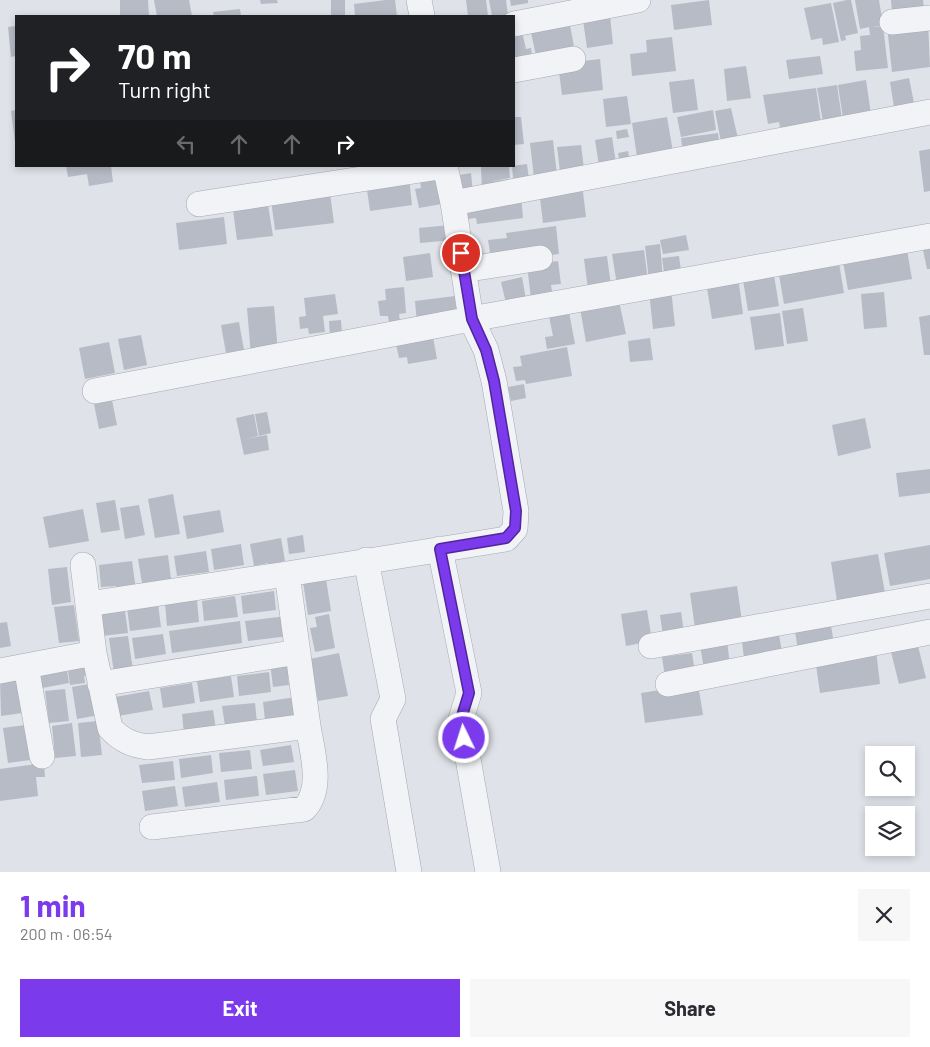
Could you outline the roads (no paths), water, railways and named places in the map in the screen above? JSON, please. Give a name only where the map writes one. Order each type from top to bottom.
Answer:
[{"type":"street","points":[[419,0],[422,15]]},
{"type":"street","points":[[515,24],[638,0]]},
{"type":"street","points":[[892,22],[930,18]]},
{"type":"street","points":[[515,70],[574,59]]},
{"type":"street","points":[[453,203],[930,112]]},
{"type":"street","points":[[199,204],[440,167]]},
{"type":"street","points":[[88,604],[506,538],[515,528],[516,511],[494,381],[486,350],[472,319],[446,167]]},
{"type":"street","points":[[95,391],[472,319],[930,236]]},
{"type":"street","points":[[464,270],[540,258]]},
{"type":"street","points":[[440,549],[469,693],[461,719],[488,872]]},
{"type":"street","points":[[366,560],[394,699],[383,719],[409,872]]},
{"type":"street","points":[[83,565],[94,653],[100,684],[110,728],[117,736],[135,746],[148,747],[308,726]]},
{"type":"street","points":[[152,827],[304,809],[310,803],[315,784],[287,574]]},
{"type":"street","points":[[652,646],[930,596]]},
{"type":"street","points":[[668,684],[930,632]]},
{"type":"street","points":[[100,684],[298,652]]},
{"type":"street","points":[[0,672],[94,653]]},
{"type":"street","points":[[26,666],[42,756]]}]
